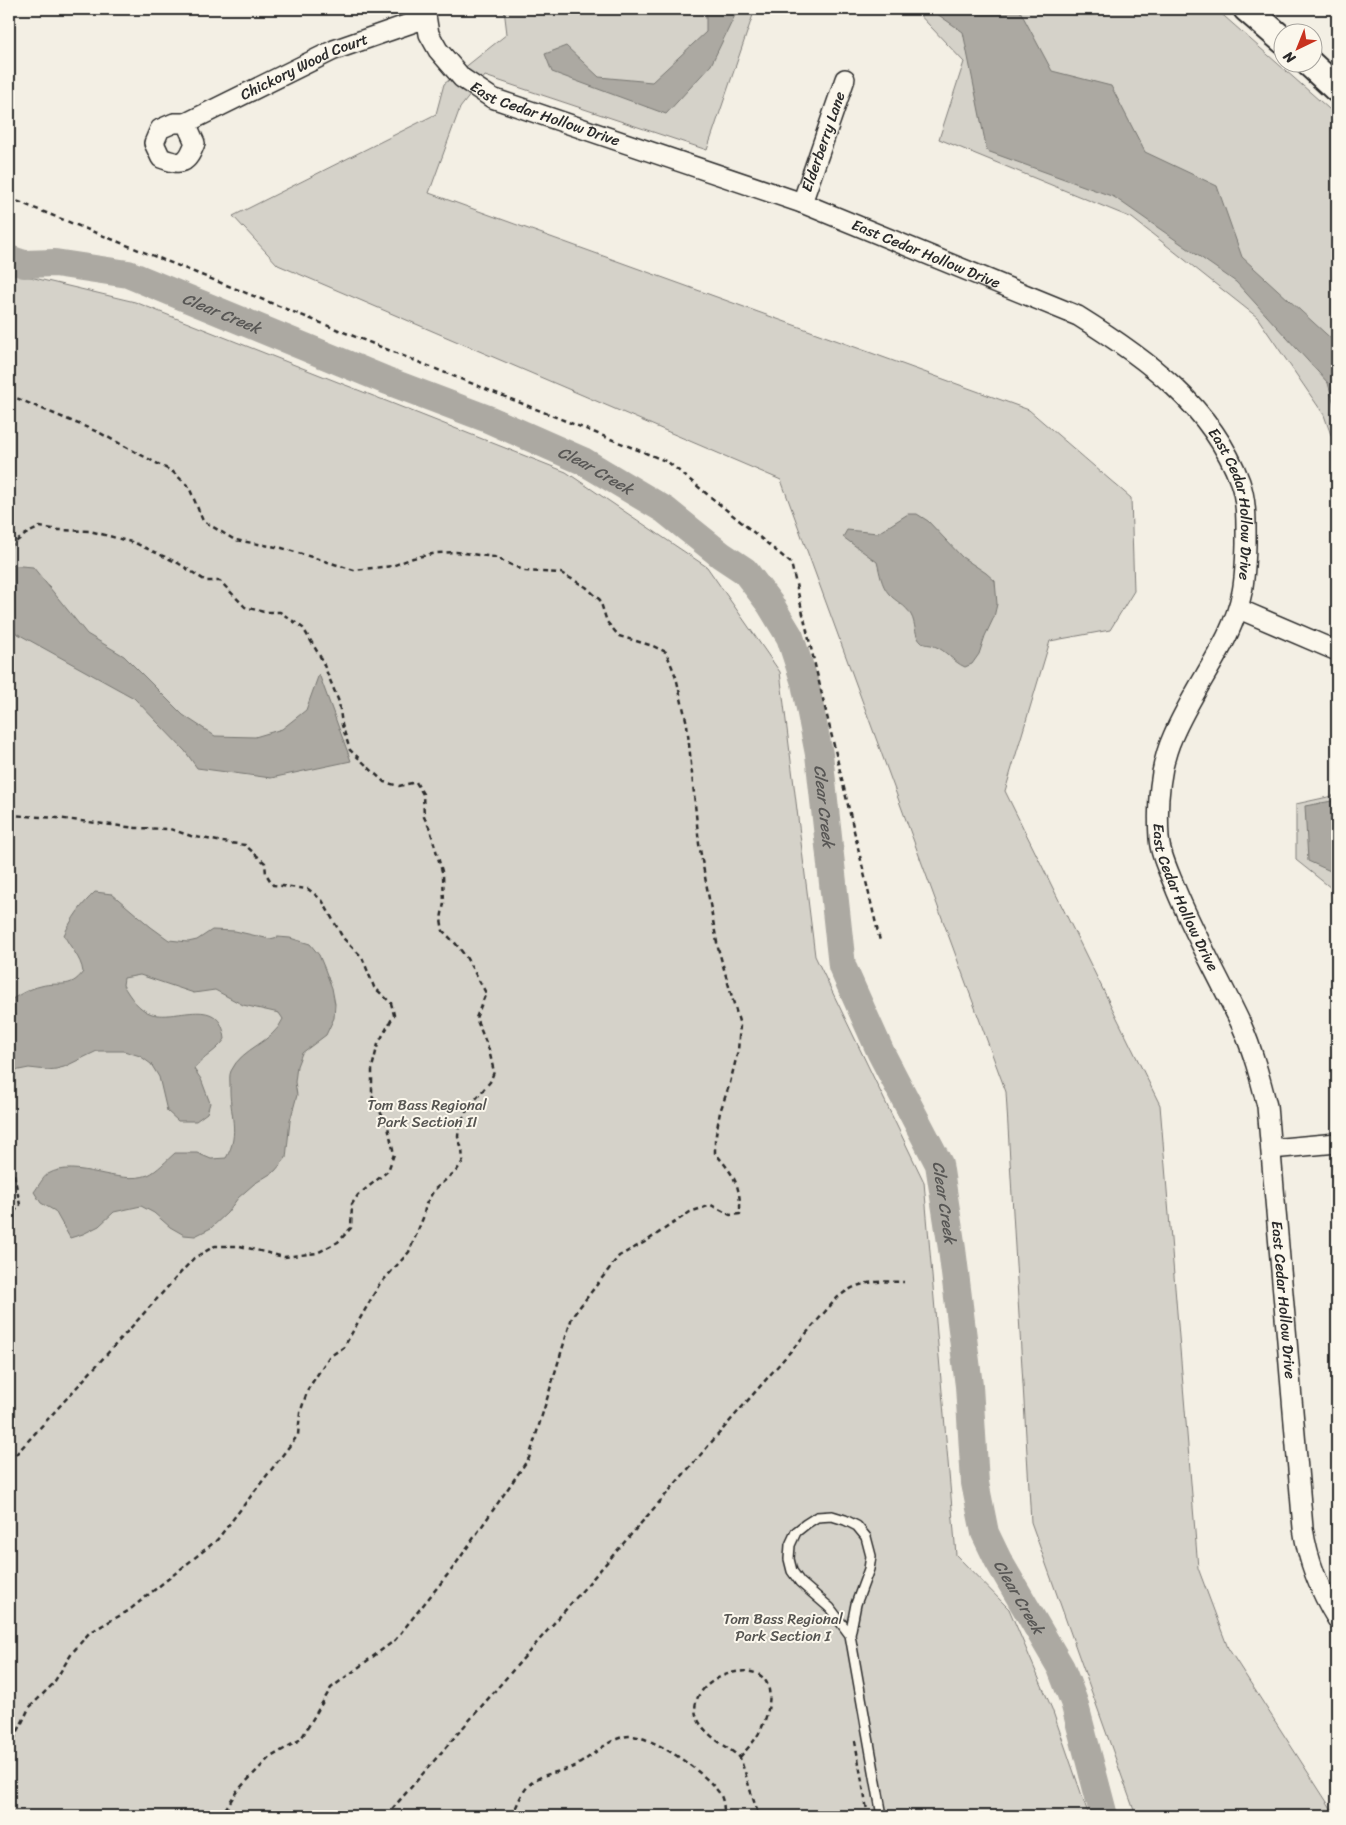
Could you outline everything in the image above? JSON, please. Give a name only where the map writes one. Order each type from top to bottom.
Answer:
[{"type":"main road","points":[[1248,9],[1274,32]]},
{"type":"main road","points":[[1319,72],[1337,89]]},
{"type":"street","name":"Chickory Wood Court","points":[[186,123],[334,50],[425,13]]},
{"type":"street","name":"East Cedar Hollow Drive","points":[[425,13],[429,34],[444,57],[462,78],[492,98],[802,203],[1078,316],[1150,365],[1182,394],[1208,424],[1225,452],[1240,482],[1246,513],[1245,580],[1239,609],[1226,637],[1172,737],[1161,776],[1159,840],[1168,870],[1185,912],[1242,1026],[1256,1064],[1267,1106],[1304,1535],[1313,1573],[1337,1620]]},
{"type":"street","name":"Elderberry Lane","points":[[802,203],[845,79]]},
{"type":"street","points":[[1239,609],[1337,651]]},
{"type":"street","points":[[1271,1149],[1337,1143]]},
{"type":"lane","points":[[850,1635],[830,1608],[800,1582],[792,1571],[789,1559],[790,1546],[796,1532],[818,1517],[832,1516],[857,1526],[866,1537],[871,1556],[869,1569],[856,1604],[850,1635],[882,1816]]},
{"type":"path","points":[[9,198],[668,462],[791,563],[880,941]]},
{"type":"path","points":[[9,395],[40,410],[100,433],[173,472],[189,487],[203,522],[235,540],[282,548],[354,570],[392,566],[413,558],[437,553],[456,552],[494,557],[525,571],[561,573],[586,587],[600,600],[607,622],[619,636],[666,652],[676,677],[687,724],[698,844],[718,948],[740,1025],[738,1051],[720,1112],[715,1140],[715,1153],[729,1169],[739,1186],[740,1214],[730,1215],[711,1204],[690,1212],[645,1242],[619,1256],[572,1317],[529,1458],[453,1568],[394,1640],[331,1688],[301,1738],[269,1758],[237,1791],[221,1816]]},
{"type":"path","points":[[9,547],[26,534],[40,527],[90,531],[135,544],[178,562],[206,581],[220,581],[245,607],[264,612],[280,612],[302,628],[322,658],[340,702],[342,725],[350,750],[384,782],[399,786],[416,782],[423,794],[424,817],[430,829],[443,875],[444,903],[441,919],[443,931],[466,957],[486,993],[476,1018],[489,1050],[494,1072],[490,1082],[469,1107],[459,1125],[458,1137],[463,1161],[457,1170],[434,1190],[426,1204],[423,1218],[409,1252],[379,1286],[344,1347],[329,1357],[308,1389],[300,1412],[298,1436],[216,1540],[128,1611],[89,1633],[72,1652],[53,1684],[29,1708],[9,1750]]},
{"type":"path","points":[[9,815],[57,818],[136,828],[170,829],[191,836],[245,845],[265,863],[266,874],[274,885],[308,889],[322,900],[343,938],[362,957],[374,987],[391,1003],[394,1015],[378,1044],[372,1068],[372,1096],[388,1127],[394,1154],[388,1171],[358,1195],[352,1204],[351,1228],[338,1242],[317,1253],[284,1257],[240,1246],[215,1246],[194,1258],[9,1462]]},
{"type":"path","points":[[9,1168],[11,1168],[14,1174],[20,1205],[9,1218]]},
{"type":"path","points":[[386,1816],[837,1298],[863,1283],[904,1282]]},
{"type":"path","points":[[740,1757],[758,1734],[765,1719],[769,1702],[768,1688],[762,1677],[751,1672],[738,1672],[716,1679],[704,1687],[696,1699],[696,1716],[706,1730],[740,1757],[759,1816]]},
{"type":"path","points":[[512,1816],[524,1791],[534,1781],[571,1768],[618,1738],[631,1736],[649,1741],[674,1754],[696,1769],[712,1784],[721,1796],[724,1816]]},
{"type":"path","points":[[855,1741],[868,1816]]},
{"type":"green space","points":[[504,9],[755,9],[707,150],[485,76],[460,108],[429,193],[1029,410],[1131,498],[1134,591],[1110,630],[1050,641],[1005,791],[1160,1105],[1198,1568],[1228,1648],[1336,1816],[1136,1816],[1031,1522],[1006,1092],[781,480],[278,265],[233,216],[436,114],[444,84],[507,34]]},
{"type":"green space","points":[[914,9],[1216,9],[1274,60],[1274,72],[1287,72],[1337,116],[1337,452],[1324,415],[1257,317],[1132,218],[939,139],[964,62]]},
{"type":"green space","name":"Tom Bass Regional Park Section II","points":[[9,272],[135,302],[566,472],[707,567],[780,672],[815,956],[924,1182],[956,1555],[1009,1609],[1052,1709],[1089,1816],[9,1816]]},
{"type":"green space","points":[[1337,795],[1336,892],[1296,860],[1296,804]]},
{"type":"shaded area","points":[[706,9],[738,9],[711,65],[666,114],[552,72],[545,54],[566,46],[599,77],[652,82],[706,32]]},
{"type":"shaded area","points":[[930,9],[1019,9],[1052,71],[1111,86],[1145,152],[1217,186],[1242,257],[1337,344],[1337,415],[1328,383],[1236,282],[1114,197],[987,151],[963,32]]},
{"type":"shaded area","points":[[908,514],[917,514],[928,521],[962,557],[995,581],[997,604],[994,617],[979,654],[972,664],[965,667],[938,648],[923,644],[919,640],[913,618],[904,606],[892,597],[884,587],[877,562],[843,537],[847,530],[878,533]]},
{"type":"shaded area","points":[[9,565],[33,567],[87,634],[124,656],[183,715],[215,736],[255,737],[282,729],[306,710],[319,674],[351,761],[271,778],[197,768],[185,751],[134,698],[9,629]]},
{"type":"shaded area","points":[[1337,800],[1337,874],[1308,861],[1305,806]]},
{"type":"shaded area","points":[[95,892],[112,894],[169,940],[188,942],[197,940],[212,930],[235,931],[270,939],[278,937],[290,938],[310,944],[319,955],[332,988],[335,1004],[334,1018],[326,1035],[302,1053],[297,1066],[295,1082],[297,1095],[290,1121],[286,1158],[275,1171],[254,1184],[238,1198],[227,1213],[211,1228],[195,1236],[184,1235],[141,1206],[114,1212],[99,1226],[70,1238],[55,1211],[41,1203],[34,1192],[46,1175],[59,1170],[84,1170],[124,1177],[136,1177],[148,1175],[175,1153],[197,1153],[211,1159],[226,1158],[233,1140],[234,1131],[230,1096],[231,1071],[242,1056],[272,1034],[283,1019],[279,1013],[243,1005],[215,990],[194,993],[140,975],[124,978],[123,985],[129,994],[147,1012],[162,1015],[207,1013],[215,1017],[221,1025],[225,1039],[194,1069],[201,1079],[210,1103],[207,1113],[196,1121],[178,1121],[167,1111],[159,1077],[151,1064],[140,1056],[124,1051],[97,1051],[56,1069],[29,1068],[9,1072],[9,1001],[36,987],[69,983],[78,978],[83,972],[78,957],[64,935],[77,912]]},
{"type":"waterway","name":"Clear Creek","points":[[9,259],[24,264],[55,263],[128,274],[385,380],[488,419],[583,461],[665,510],[721,555],[745,571],[770,604],[790,637],[805,683],[819,754],[842,966],[881,1053],[939,1164],[969,1386],[975,1483],[985,1533],[998,1560],[1061,1668],[1074,1702],[1104,1816]]},
{"type":"park label","name":"Tom Bass Regional Park Section I","points":[[783,1628]]}]
